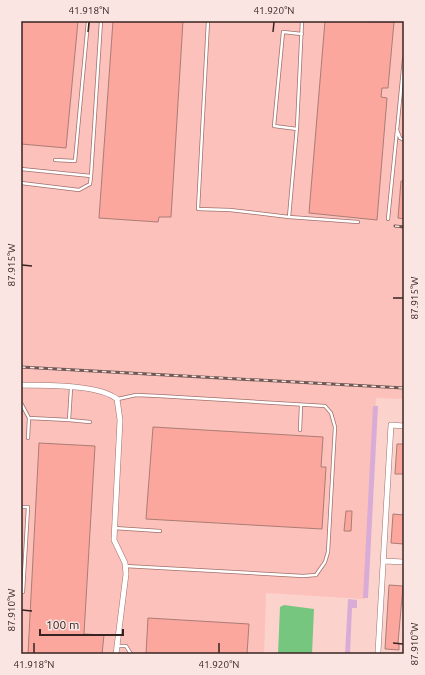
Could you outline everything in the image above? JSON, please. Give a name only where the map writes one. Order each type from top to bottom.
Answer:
[{"type":"street","points":[[21,385],[95,390],[107,393],[117,399],[120,420],[114,540],[125,566],[126,574],[116,654]]},
{"type":"street","points":[[378,652],[391,425],[404,426]]},
{"type":"street","points":[[384,561],[404,562]]},
{"type":"lane","points":[[56,160],[75,161],[88,21]]},
{"type":"lane","points":[[21,183],[79,190],[90,184],[101,21]]},
{"type":"lane","points":[[208,21],[198,209],[230,210],[290,217],[358,222]]},
{"type":"lane","points":[[290,217],[297,129],[302,21]]},
{"type":"lane","points":[[297,129],[274,126],[283,32],[302,34]]},
{"type":"lane","points":[[388,219],[404,59]]},
{"type":"lane","points":[[397,130],[400,138],[404,140]]},
{"type":"lane","points":[[21,169],[91,176]]},
{"type":"lane","points":[[69,420],[71,388]]},
{"type":"lane","points":[[117,399],[136,395],[325,406],[331,413],[335,427],[328,552],[325,562],[316,575],[303,576],[125,566]]},
{"type":"lane","points":[[21,403],[29,418],[28,438]]},
{"type":"lane","points":[[300,430],[301,405]]},
{"type":"lane","points":[[29,418],[90,422]]},
{"type":"lane","points":[[21,507],[28,507],[23,592],[21,592]]},
{"type":"lane","points":[[114,528],[160,531]]},
{"type":"lane","points":[[117,646],[126,646],[131,654]]},
{"type":"shaded area","points":[[21,21],[404,21],[404,399],[376,398],[365,599],[266,593],[264,654],[21,654]]},
{"type":"shaded area","points":[[373,406],[378,406],[368,598],[363,598]]},
{"type":"shaded area","points":[[348,599],[357,600],[357,608],[352,608],[350,654],[345,654]]},
{"type":"shaded area","points":[[284,605],[314,609],[312,654],[278,654],[280,607]]},
{"type":"building","points":[[21,21],[78,21],[66,148],[21,144]]},
{"type":"building","points":[[113,21],[183,21],[171,217],[159,217],[158,222],[99,218]]},
{"type":"building","points":[[325,21],[394,22],[388,88],[382,88],[381,97],[387,98],[377,220],[309,213]]},
{"type":"building","points":[[401,181],[404,181],[404,219],[398,218]]},
{"type":"building","points":[[153,427],[323,437],[321,467],[326,467],[322,529],[146,519]]},
{"type":"building","points":[[39,443],[95,446],[84,634],[104,635],[102,654],[28,654]]},
{"type":"building","points":[[397,444],[404,444],[404,474],[395,474]]},
{"type":"building","points":[[346,511],[352,511],[351,531],[344,531]]},
{"type":"building","points":[[393,514],[404,515],[404,544],[391,543]]},
{"type":"building","points":[[389,585],[403,586],[398,643],[399,650],[385,649]]},
{"type":"building","points":[[148,618],[249,624],[247,654],[146,654]]},
{"type":"railway","points":[[395,226],[404,227]]},
{"type":"railway","points":[[21,367],[404,388]]}]
